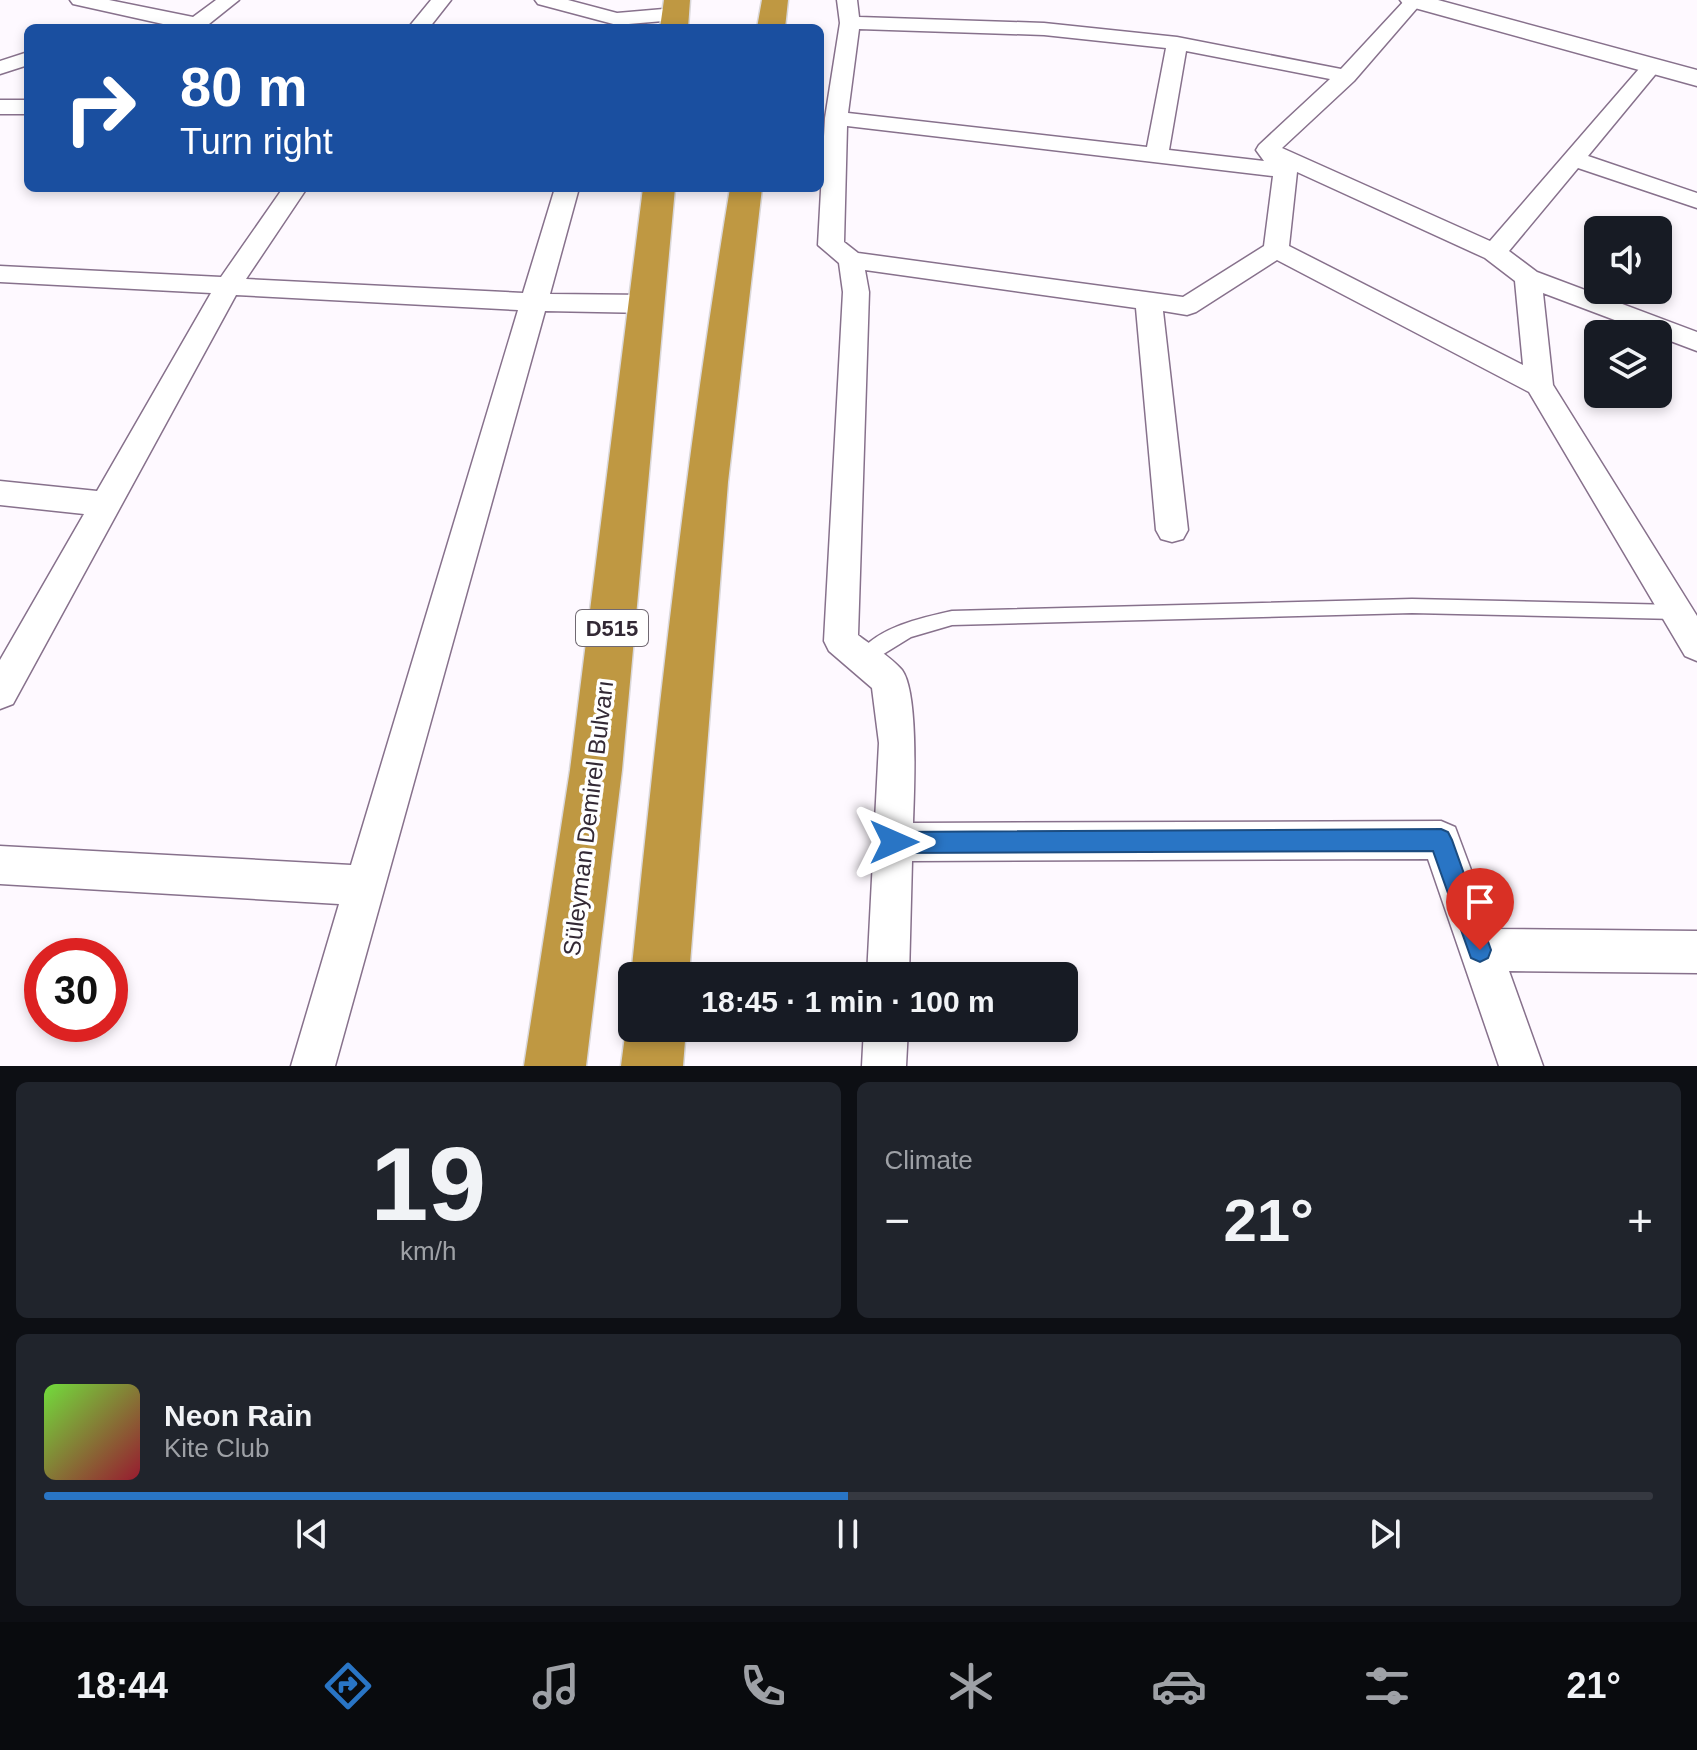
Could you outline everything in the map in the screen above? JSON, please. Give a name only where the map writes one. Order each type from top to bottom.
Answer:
[{"type":"highway","points":[[772,24],[775,0]]},
{"type":"highway","name":"Süleyman Demirel Bulvarı","points":[[555,1066],[596,770],[649,304],[659,192]]},
{"type":"highway","points":[[661,962],[692,603],[728,302],[745,192]]},
{"type":"highway","points":[[652,1066],[655,1042]]},
{"type":"street","points":[[80,0],[186,24]]},
{"type":"street","points":[[197,24],[229,0]]},
{"type":"street","points":[[421,24],[441,0]]},
{"type":"street","points":[[545,0],[616,24],[676,14]]},
{"type":"street","points":[[1267,150],[1346,76],[1414,0],[1697,78]]},
{"type":"street","points":[[107,24],[132,11]]},
{"type":"street","points":[[1276,249],[1187,306],[851,260],[831,245],[836,118],[849,12],[1177,43],[1346,76]]},
{"type":"street","points":[[1157,155],[1177,43]]},
{"type":"street","points":[[0,68],[24,59]]},
{"type":"street","points":[[1494,252],[1652,66]]},
{"type":"street","points":[[0,107],[24,107]]},
{"type":"street","points":[[836,118],[1285,170]]},
{"type":"street","points":[[1267,150],[1285,170],[1276,249]]},
{"type":"street","points":[[1267,150],[1494,252],[1528,278],[1697,342]]},
{"type":"street","points":[[1575,159],[1697,201]]},
{"type":"street","points":[[0,693],[228,286],[292,192]]},
{"type":"street","points":[[313,1066],[566,192]]},
{"type":"street","points":[[1276,249],[1539,385]]},
{"type":"street","points":[[851,260],[856,292],[841,641],[889,681],[897,743],[889,962]]},
{"type":"street","points":[[0,274],[533,302],[649,304]]},
{"type":"street","points":[[1528,278],[1539,385],[1697,646]]},
{"type":"street","points":[[1149,301],[1172,530]]},
{"type":"street","points":[[0,493],[106,504]]},
{"type":"street","points":[[894,842],[1441,840],[1521,1066]]},
{"type":"street","points":[[0,865],[365,886]]},
{"type":"street","points":[[1480,950],[1697,952]]},
{"type":"street","points":[[884,1066],[885,1042]]},
{"type":"lane","points":[[864,659],[879,644],[913,627],[952,618],[1412,606],[1676,612]]},
{"type":"route","points":[[894,842],[1441,840],[1480,950]]}]
